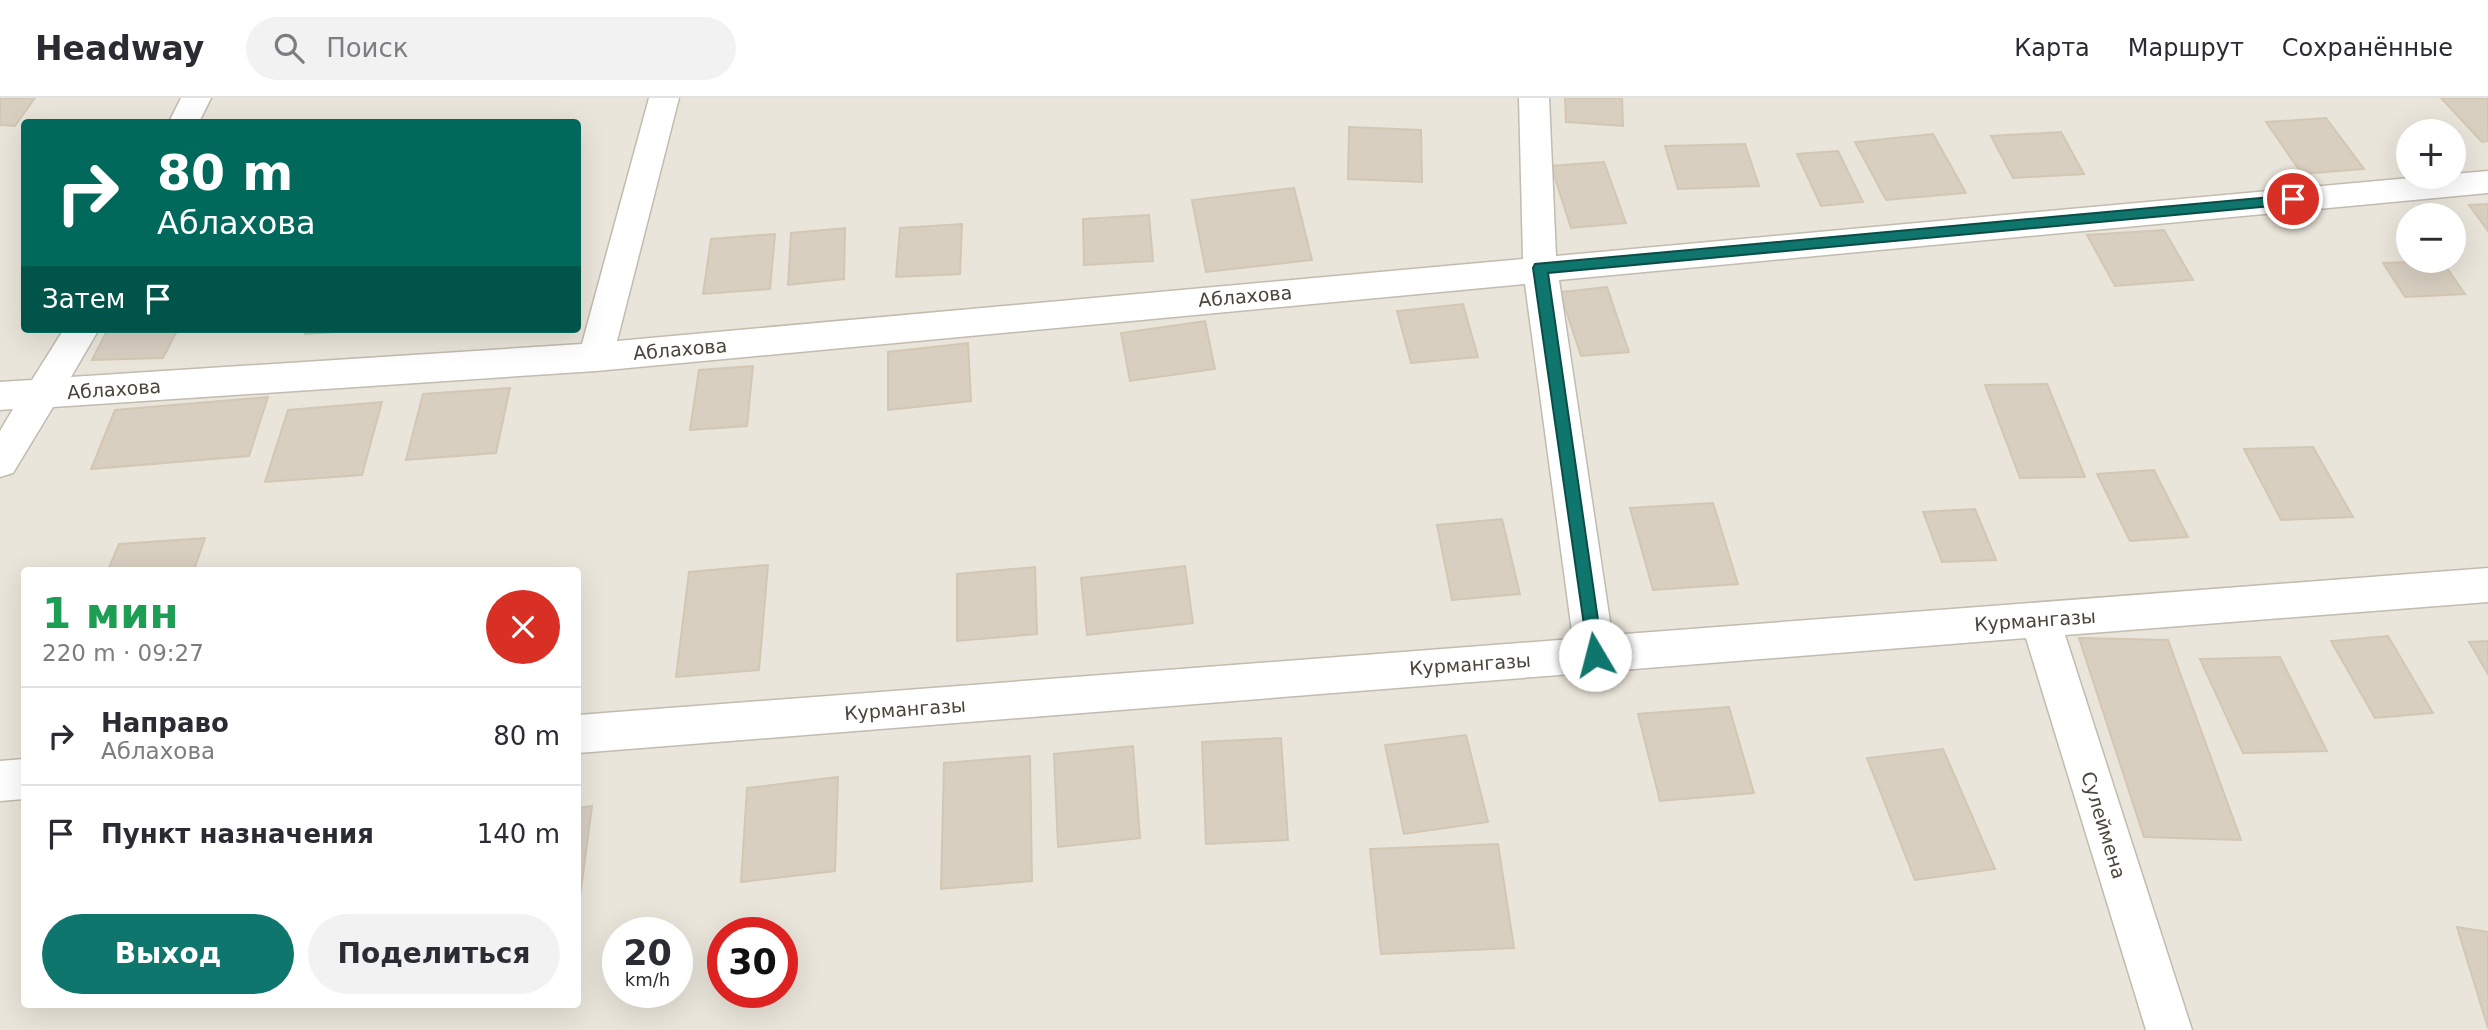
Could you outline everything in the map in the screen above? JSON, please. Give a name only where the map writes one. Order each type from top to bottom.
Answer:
[{"type":"street","points":[[186,119],[196,98]]},
{"type":"street","points":[[596,357],[664,98]]},
{"type":"street","points":[[1534,98],[1540,268],[1595,655]]},
{"type":"street","name":"Аблахова","points":[[0,396],[596,357],[2488,182]]},
{"type":"street","points":[[0,462],[80,333]]},
{"type":"street","name":"Курмангазы","points":[[581,734],[2488,585]]},
{"type":"street","name":"Сулеймена","points":[[2040,620],[2169,1030]]},
{"type":"street","points":[[0,781],[21,779]]},
{"type":"shaded area","points":[[0,98],[2488,98],[2488,1030],[0,1030]]},
{"type":"building","points":[[0,98],[35,98],[15,126],[0,125]]},
{"type":"building","points":[[1565,98],[1622,98],[1623,126],[1566,122]]},
{"type":"building","points":[[2441,98],[2488,98],[2488,141],[2482,142],[2466,125],[2466,119],[2461,119]]},
{"type":"building","points":[[2326,118],[2364,169],[2302,174],[2266,122]]},
{"type":"building","points":[[1349,127],[1421,130],[1422,182],[1348,179]]},
{"type":"building","points":[[2061,132],[2084,174],[2013,178],[1991,136]]},
{"type":"building","points":[[1933,134],[1966,193],[1886,200],[1855,142]]},
{"type":"building","points":[[1745,144],[1759,186],[1678,189],[1665,146]]},
{"type":"building","points":[[1838,151],[1863,202],[1821,206],[1797,154]]},
{"type":"building","points":[[1604,162],[1626,223],[1571,228],[1551,166]]},
{"type":"building","points":[[1294,188],[1312,260],[1206,272],[1192,200]]},
{"type":"building","points":[[2488,204],[2488,231],[2469,205]]},
{"type":"building","points":[[1149,215],[1153,261],[1084,265],[1083,219]]},
{"type":"building","points":[[962,224],[960,274],[896,277],[900,228]]},
{"type":"building","points":[[845,228],[844,279],[788,285],[791,233]]},
{"type":"building","points":[[2164,230],[2193,280],[2115,286],[2087,235]]},
{"type":"building","points":[[775,234],[770,289],[703,294],[711,239]]},
{"type":"building","points":[[2383,263],[2396,263],[2396,273],[2450,273],[2465,294],[2405,297]]},
{"type":"building","points":[[1607,287],[1629,352],[1581,356],[1560,292]]},
{"type":"building","points":[[1463,304],[1478,357],[1411,363],[1397,311]]},
{"type":"building","points":[[1205,321],[1215,369],[1130,381],[1121,333]]},
{"type":"building","points":[[106,333],[176,333],[163,358],[92,360]]},
{"type":"building","points":[[968,343],[971,401],[888,410],[888,352]]},
{"type":"building","points":[[753,366],[747,426],[690,430],[699,370]]},
{"type":"building","points":[[2047,384],[2085,477],[2020,478],[1985,385]]},
{"type":"building","points":[[510,388],[496,453],[406,460],[423,394]]},
{"type":"building","points":[[268,397],[249,456],[91,469],[115,410]]},
{"type":"building","points":[[382,402],[362,475],[265,482],[288,410]]},
{"type":"building","points":[[2313,447],[2353,517],[2281,520],[2244,449]]},
{"type":"building","points":[[2154,470],[2188,537],[2130,541],[2097,474]]},
{"type":"building","points":[[1713,503],[1738,584],[1653,590],[1630,508]]},
{"type":"building","points":[[1975,509],[1996,560],[1942,562],[1923,512]]},
{"type":"building","points":[[1502,519],[1520,594],[1452,600],[1437,525]]},
{"type":"building","points":[[205,538],[195,567],[109,567],[119,544]]},
{"type":"building","points":[[768,565],[759,670],[676,677],[689,572]]},
{"type":"building","points":[[1185,566],[1193,623],[1087,635],[1081,578]]},
{"type":"building","points":[[1035,567],[1037,634],[957,641],[957,574]]},
{"type":"building","points":[[2388,636],[2433,713],[2375,718],[2331,641]]},
{"type":"building","points":[[2079,638],[2168,640],[2241,840],[2144,837]]},
{"type":"building","points":[[2488,641],[2488,674],[2469,642]]},
{"type":"building","points":[[2280,657],[2327,751],[2243,753],[2200,659]]},
{"type":"building","points":[[1729,707],[1754,793],[1660,801],[1638,714]]},
{"type":"building","points":[[1466,735],[1488,822],[1404,834],[1385,745]]},
{"type":"building","points":[[1281,738],[1288,840],[1206,844],[1202,742]]},
{"type":"building","points":[[1133,746],[1140,838],[1058,847],[1054,754]]},
{"type":"building","points":[[1943,749],[1995,869],[1915,880],[1867,758]]},
{"type":"building","points":[[1030,756],[1032,881],[941,889],[944,763]]},
{"type":"building","points":[[838,777],[835,871],[741,882],[747,788]]},
{"type":"building","points":[[592,806],[581,890],[581,808]]},
{"type":"building","points":[[1498,844],[1514,948],[1381,954],[1370,849]]},
{"type":"building","points":[[2457,927],[2488,932],[2488,1028]]},
{"type":"route","points":[[1595,655],[1540,268],[2293,199]]}]
